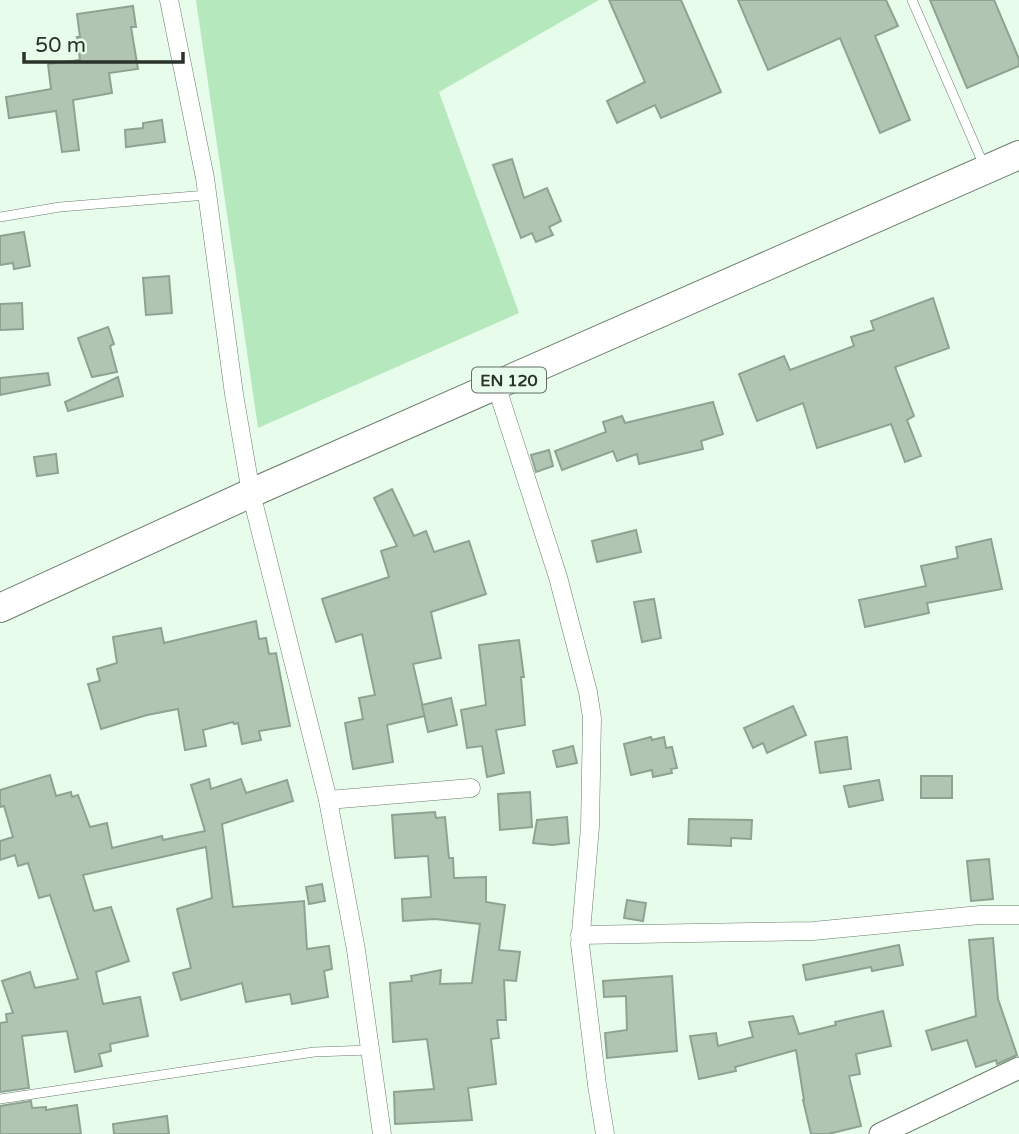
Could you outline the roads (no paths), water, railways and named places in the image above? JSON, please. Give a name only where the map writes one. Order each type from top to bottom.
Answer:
[{"type":"main road","name":"EN 120","points":[[0,608],[251,493],[1019,155]]},
{"type":"street","points":[[169,0],[207,195],[234,394],[251,493],[328,800],[356,950],[382,1134]]},
{"type":"street","points":[[496,385],[558,578],[588,692],[592,718],[590,827],[580,935],[597,1085],[606,1134]]},
{"type":"street","points":[[328,800],[471,788]]},
{"type":"street","points":[[580,935],[813,931],[980,915],[1019,915]]},
{"type":"street","points":[[880,1134],[1019,1068]]},
{"type":"lane","points":[[912,0],[985,169]]},
{"type":"lane","points":[[0,217],[60,206],[207,195]]},
{"type":"lane","points":[[0,1099],[314,1052],[370,1050]]}]
